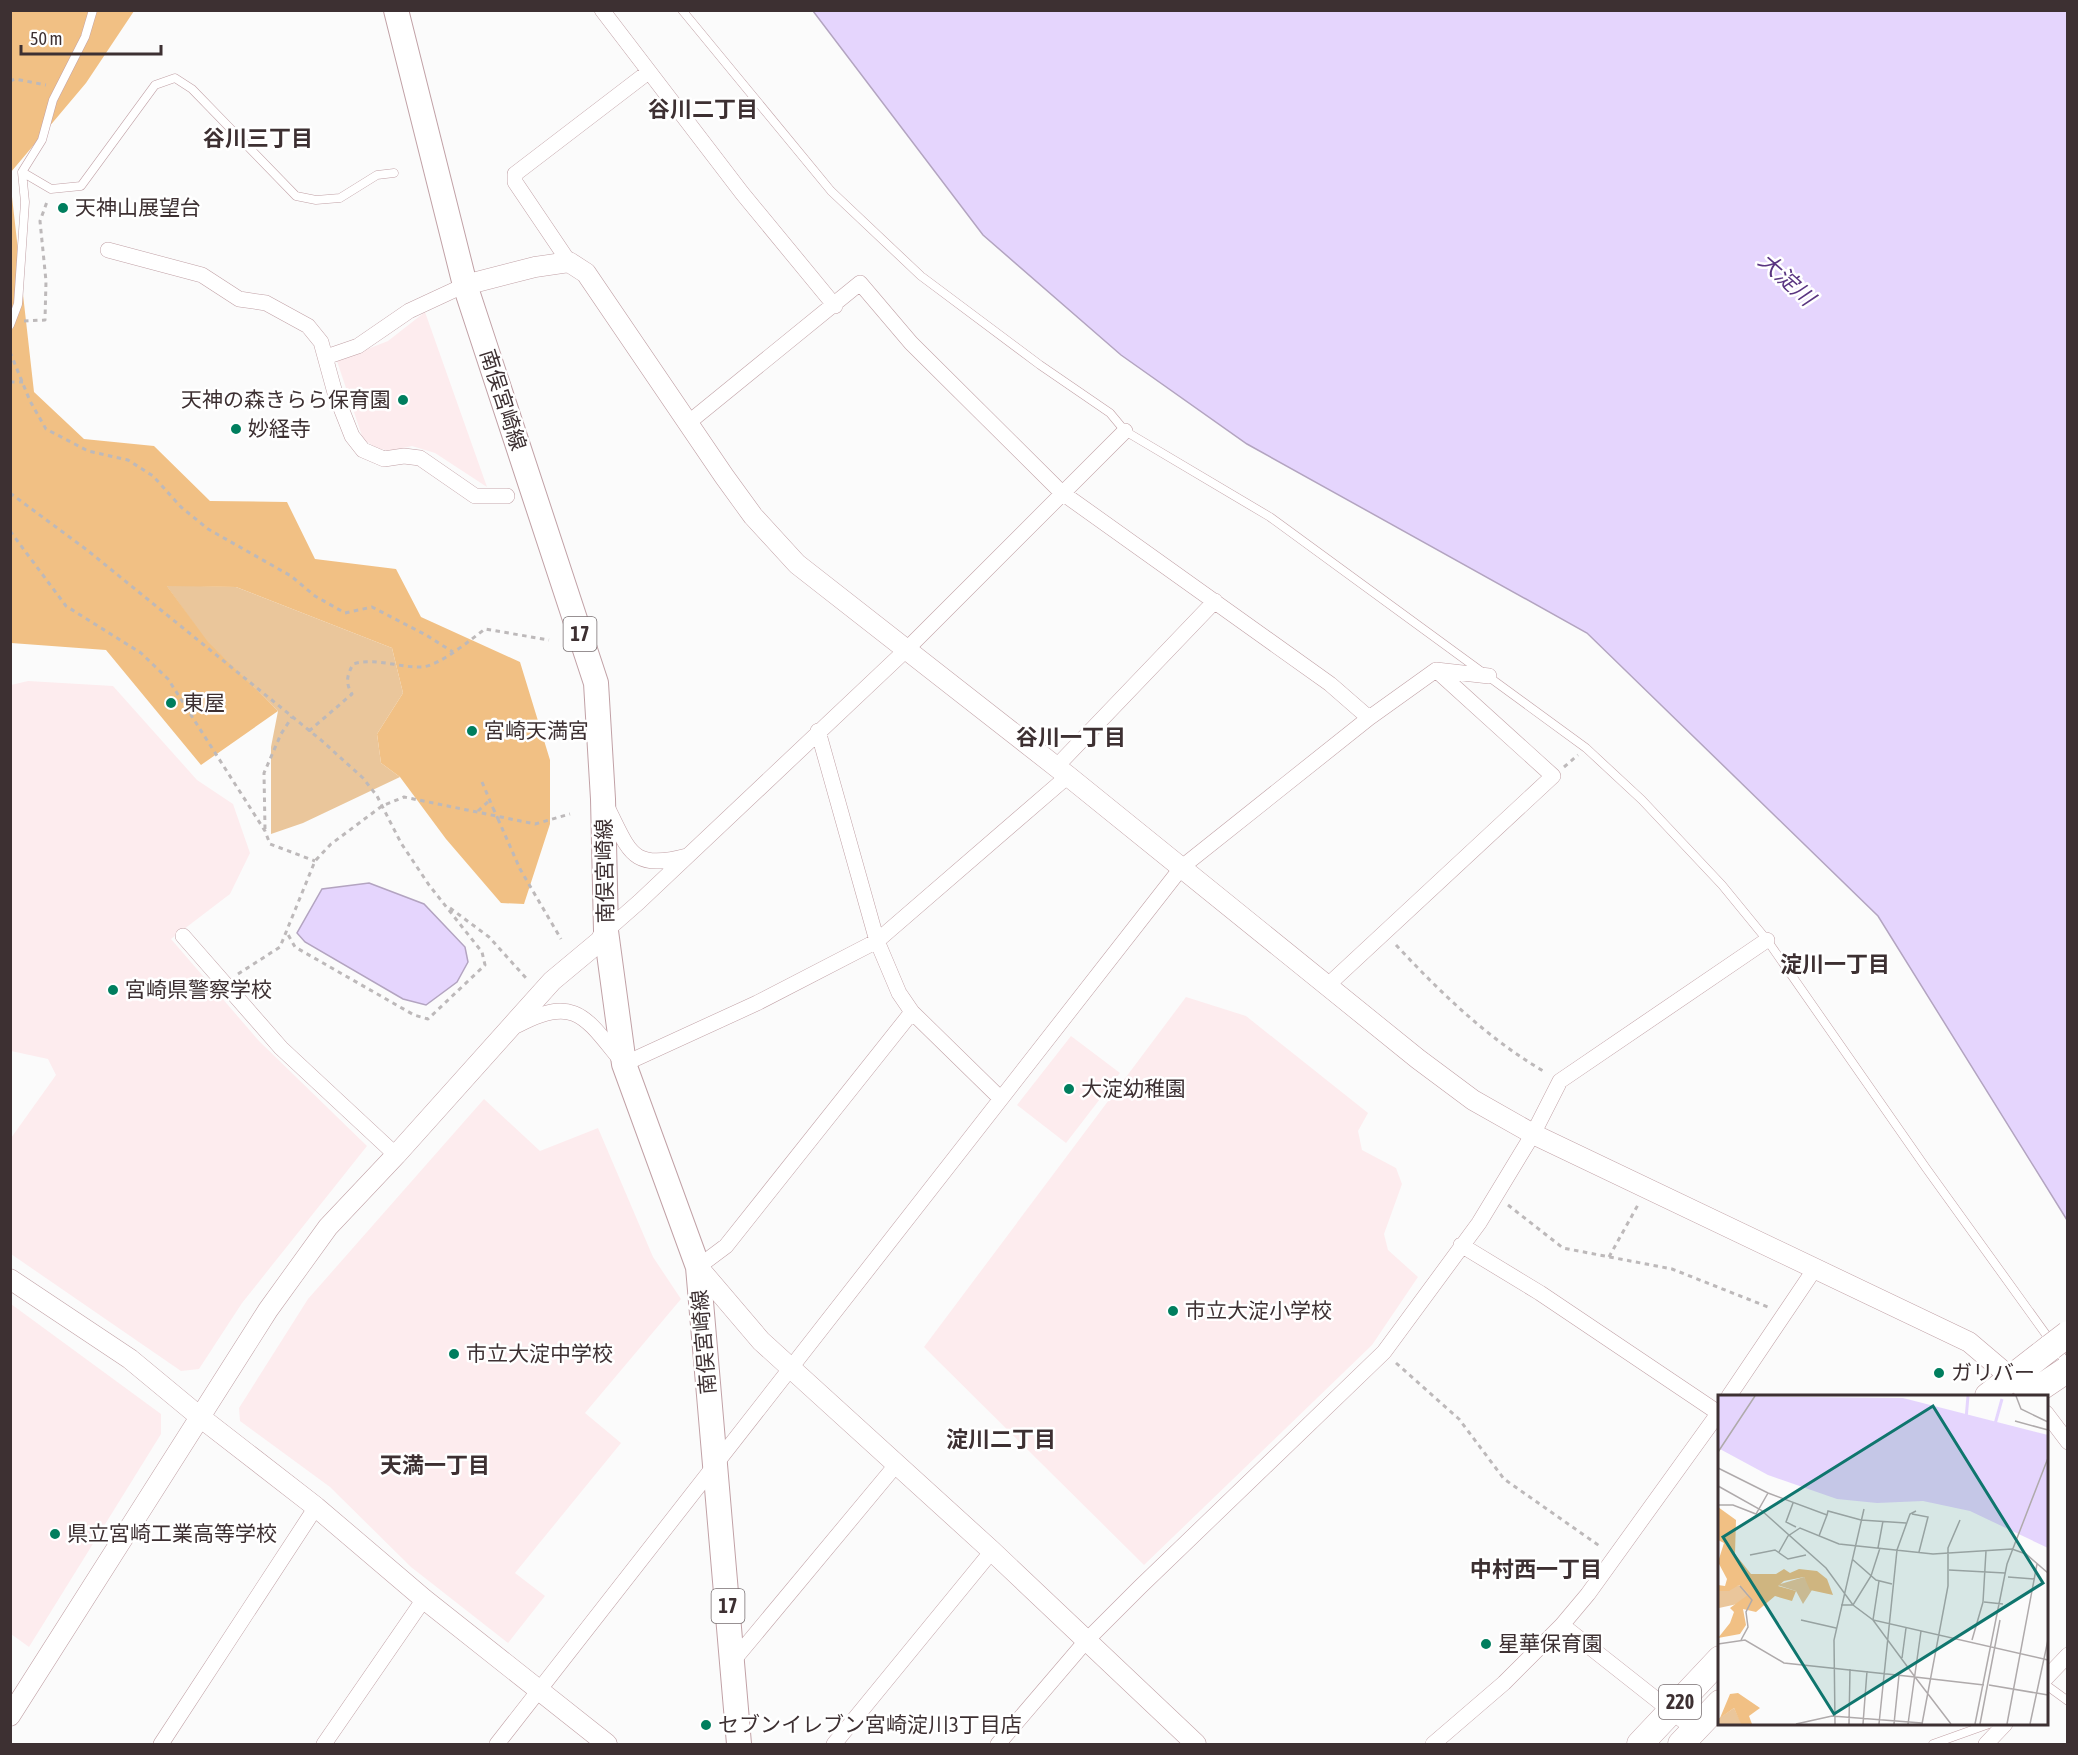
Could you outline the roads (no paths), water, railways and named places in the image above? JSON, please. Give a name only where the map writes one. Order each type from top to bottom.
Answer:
[{"type":"highway","points":[[1989,1395],[2012,1376],[2064,1357]]},
{"type":"highway","points":[[2037,1395],[2064,1357]]},
{"type":"highway","name":"220","points":[[1640,1744],[1718,1660]]},
{"type":"highway","name":"220","points":[[1688,1737],[1718,1704]]},
{"type":"main road","name":"南俣宮崎線","points":[[396,10],[465,285],[596,683],[603,799],[606,931],[624,1064],[698,1267],[739,1744]]},
{"type":"street","points":[[602,10],[647,73],[835,306]]},
{"type":"street","points":[[647,73],[515,174],[515,182],[569,262],[586,273],[753,516],[796,564],[907,649],[1473,1100],[1533,1134],[1969,1342],[2012,1376],[2029,1395]]},
{"type":"street","points":[[108,250],[202,275],[239,299],[266,303],[308,326],[321,342],[335,393],[352,436],[363,450],[384,459],[404,456],[420,458],[475,496],[507,496]]},
{"type":"street","points":[[326,357],[358,346],[409,311],[465,285],[535,267],[569,262]]},
{"type":"street","points":[[688,423],[835,306],[860,283],[911,344],[1061,492],[1330,684],[1369,718]]},
{"type":"street","points":[[10,1716],[268,1310],[328,1227],[396,1155],[552,981],[600,941],[606,931],[690,855],[818,731],[907,649],[1061,492],[1125,431]]},
{"type":"street","points":[[509,1029],[541,1012],[559,1009],[575,1012],[591,1025],[624,1064],[766,998],[877,941],[1062,772],[1215,601]]},
{"type":"street","points":[[497,1744],[1182,867],[1369,718],[1436,670],[1490,676]]},
{"type":"street","points":[[1328,986],[1553,776],[1436,670]]},
{"type":"street","points":[[818,731],[877,941],[899,993],[912,1012],[1001,1099]]},
{"type":"street","points":[[603,799],[630,852],[646,862],[663,862],[690,855]]},
{"type":"street","points":[[183,936],[281,1048],[396,1155]]},
{"type":"street","points":[[998,1744],[1086,1641],[1384,1352],[1479,1223],[1533,1134],[1560,1081],[1767,940]]},
{"type":"street","points":[[912,1012],[726,1246],[698,1267],[738,1317],[791,1369],[992,1551],[1196,1744]]},
{"type":"street","points":[[1461,1245],[1540,1293],[1718,1412]]},
{"type":"street","points":[[1730,1395],[1814,1269]]},
{"type":"street","points":[[10,1278],[130,1359],[200,1417],[316,1507],[424,1599],[607,1744]]},
{"type":"street","points":[[1433,1744],[1504,1683],[1562,1625],[1615,1557],[1718,1414]]},
{"type":"street","points":[[2048,1418],[2067,1442]]},
{"type":"street","points":[[733,1661],[896,1464]]},
{"type":"street","points":[[161,1744],[316,1507]]},
{"type":"street","points":[[834,1744],[992,1551]]},
{"type":"street","points":[[324,1744],[424,1599]]},
{"type":"street","points":[[1562,1625],[1672,1710],[1688,1737]]},
{"type":"street","points":[[2048,1675],[2067,1655]]},
{"type":"street","points":[[1986,1744],[2004,1725]]},
{"type":"lane","points":[[11,323],[18,304],[20,282],[25,202],[22,171],[42,140],[53,100],[86,37],[93,10]]},
{"type":"lane","points":[[682,10],[831,191],[921,276],[1048,371],[1110,413],[1125,431],[1270,517],[1490,676],[1586,748],[1642,800],[1722,885],[1767,940],[1926,1168],[2064,1357]]},
{"type":"lane","points":[[22,171],[51,189],[81,186],[155,85],[175,78],[192,89],[296,196],[316,200],[340,198],[377,176],[394,173]]},
{"type":"lane","points":[[2048,1687],[2067,1701]]},
{"type":"lane","points":[[1934,1744],[1986,1725]]},
{"type":"water","name":"大淀川","points":[[813,11],[2067,11],[2067,1220],[1878,916],[1587,633],[1247,444],[1121,355],[983,235]]},
{"type":"water","points":[[369,883],[424,904],[465,947],[468,962],[457,982],[426,1005],[403,999],[305,942],[297,933],[322,889]]},
{"type":"place","name":"天神山展望台","points":[[63,208]]},
{"type":"place","name":"天神の森きらら保育園","points":[[403,400]]},
{"type":"place","name":"妙経寺","points":[[236,429]]},
{"type":"place","name":"東屋","points":[[171,703]]},
{"type":"place","name":"宮崎天満宮","points":[[472,731]]},
{"type":"place","name":"宮崎県警察学校","points":[[113,990]]},
{"type":"place","name":"大淀幼稚園","points":[[1069,1089]]},
{"type":"place","name":"市立大淀小学校","points":[[1173,1311]]},
{"type":"place","name":"市立大淀中学校","points":[[454,1354]]},
{"type":"place","name":"ガリバー","points":[[1939,1373]]},
{"type":"place","name":"県立宮崎工業高等学校","points":[[55,1534]]},
{"type":"place","name":"星華保育園","points":[[1486,1644]]},
{"type":"place","name":"セブンイレブン宮崎淀川3丁目店","points":[[706,1725]]},
{"type":"district","name":"谷川二丁目","points":[[703,109]]},
{"type":"district","name":"谷川三丁目","points":[[258,138]]},
{"type":"district","name":"谷川一丁目","points":[[1071,737]]},
{"type":"district","name":"淀川一丁目","points":[[1835,964]]},
{"type":"district","name":"淀川二丁目","points":[[1001,1439]]},
{"type":"district","name":"天満一丁目","points":[[435,1465]]},
{"type":"district","name":"中村西一丁目","points":[[1536,1569]]}]
